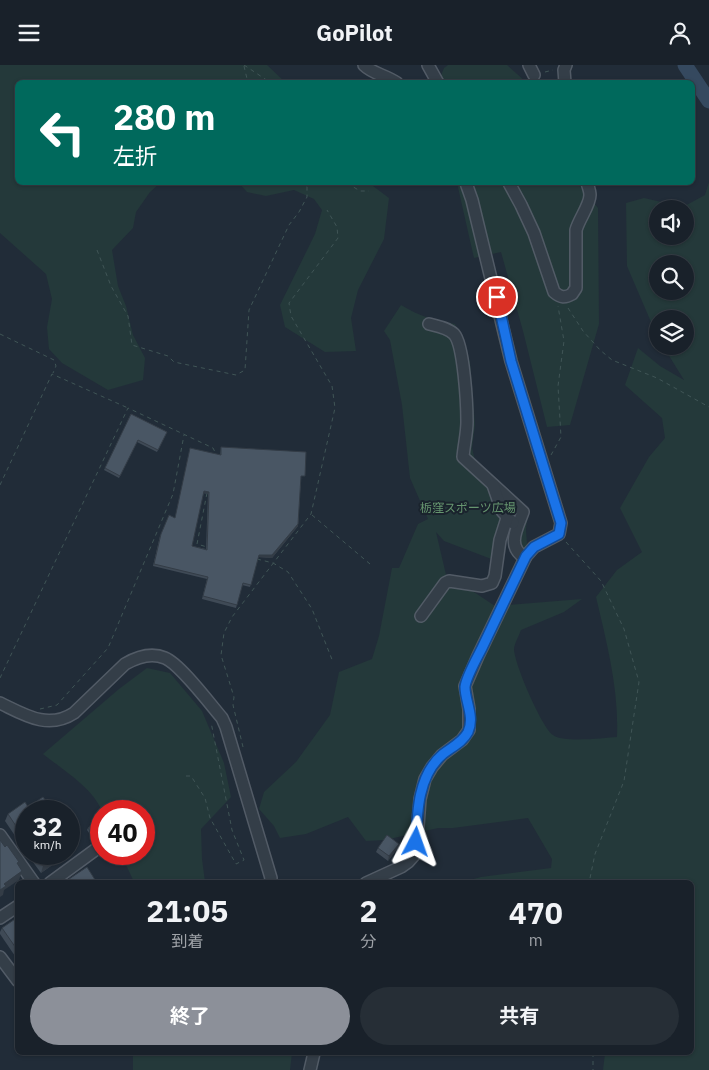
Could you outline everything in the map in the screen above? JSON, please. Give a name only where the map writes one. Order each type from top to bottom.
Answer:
[{"type":"street","points":[[364,65],[369,71],[393,80]]},
{"type":"street","points":[[428,65],[436,80]]},
{"type":"street","points":[[564,67],[564,80]]},
{"type":"street","points":[[373,880],[401,867],[416,853],[420,799],[425,779],[442,755],[462,740],[469,730],[470,715],[465,686],[478,656],[525,558],[534,547],[559,534],[561,523],[511,361],[477,220],[467,185]]},
{"type":"street","points":[[510,185],[534,233],[554,292],[563,298],[572,294],[576,288],[576,230],[578,222],[589,202],[588,185]]},
{"type":"street","points":[[429,323],[444,328],[455,335],[464,376],[467,423],[463,457],[523,511],[514,538],[517,553],[525,558]]},
{"type":"street","points":[[493,483],[502,511],[517,527]]},
{"type":"street","points":[[421,616],[445,583],[449,581],[482,585],[492,583],[495,576],[500,540],[507,518]]},
{"type":"street","points":[[0,703],[32,718],[56,721],[74,713],[124,664],[143,656],[153,655],[166,658],[178,667],[222,718],[271,880]]},
{"type":"street","points":[[0,835],[32,880]]},
{"type":"street","points":[[54,880],[90,854]]},
{"type":"street","points":[[0,918],[15,908]]},
{"type":"street","points":[[0,957],[15,977]]},
{"type":"street","points":[[310,1070],[314,1055]]},
{"type":"path","points":[[247,80],[244,65],[266,80]]},
{"type":"path","points":[[532,70],[564,67]]},
{"type":"path","points":[[97,249],[111,286],[128,316],[132,345],[168,356],[174,362],[236,375],[245,370],[249,310],[289,225],[299,212],[306,197],[306,185]]},
{"type":"path","points":[[350,185],[360,191],[369,191]]},
{"type":"path","points":[[244,752],[233,705],[234,697],[221,655],[224,633],[232,617],[311,514],[335,408],[332,386],[290,316],[288,303],[338,238],[337,227],[327,210]]},
{"type":"path","points":[[545,472],[548,469],[549,458],[561,437],[558,385],[564,347],[557,303],[563,298],[583,331],[612,360],[657,378],[709,407]]},
{"type":"path","points":[[0,335],[54,360],[56,366],[0,485]]},
{"type":"path","points":[[52,374],[213,448],[215,452],[213,461]]},
{"type":"path","points":[[0,678],[128,408]]},
{"type":"path","points":[[38,709],[57,705],[108,648],[173,494],[184,435]]},
{"type":"path","points":[[206,547],[196,544],[208,489]]},
{"type":"path","points":[[311,514],[370,563]]},
{"type":"path","points":[[559,534],[601,581],[624,629],[639,682],[624,781],[595,854],[590,880]]},
{"type":"path","points":[[254,559],[273,563],[288,572],[312,609],[333,662]]},
{"type":"path","points":[[186,776],[191,776],[205,799],[210,818],[236,864],[244,860],[232,830],[211,720]]},
{"type":"path","points":[[593,1055],[594,1070]]},
{"type":"green space","points":[[0,65],[267,65],[283,80],[15,80],[15,185],[158,185],[150,192],[136,212],[133,228],[112,250],[118,286],[126,306],[133,335],[145,358],[143,380],[108,390],[62,363],[49,349],[47,327],[52,299],[46,274],[0,233]]},
{"type":"green space","points":[[448,65],[507,65],[524,80],[439,80],[444,68]]},
{"type":"green space","name":"栃窪スポーツ広場","points":[[709,182],[709,1070],[603,1070],[605,1055],[694,1055],[694,880],[470,880],[551,868],[552,859],[528,818],[453,828],[438,828],[385,840],[366,841],[348,817],[306,834],[280,838],[274,826],[259,809],[264,792],[296,762],[330,715],[339,672],[372,659],[379,636],[392,568],[399,568],[418,524],[428,519],[410,478],[402,405],[390,340],[384,331],[401,305],[427,318],[455,324],[470,362],[475,425],[472,448],[475,460],[528,509],[527,546],[520,562],[509,547],[511,533],[508,530],[494,560],[444,541],[436,532],[447,579],[465,586],[495,606],[582,599],[564,612],[521,630],[514,648],[515,655],[536,708],[548,730],[553,735],[565,739],[617,737],[614,684],[596,597],[617,570],[642,552],[620,508],[649,457],[665,438],[662,418],[625,385],[638,348],[660,366],[684,380],[669,355],[694,355],[694,310],[649,310],[649,317],[627,266],[626,203],[644,198],[653,200],[649,200],[649,245],[694,245],[694,201],[705,195]]},
{"type":"green space","points":[[241,185],[372,185],[389,198],[384,239],[358,290],[351,318],[356,351],[325,352],[285,327],[280,305],[315,234],[322,210],[314,199],[294,190],[266,196],[247,192]]},
{"type":"green space","points":[[457,185],[579,185],[598,208],[599,324],[570,425],[547,427],[501,252],[474,258]]},
{"type":"green space","points":[[147,668],[170,673],[202,711],[224,763],[231,797],[201,829],[205,880],[133,880],[126,865],[155,865],[155,800],[96,800],[84,787],[43,754],[119,689]]},
{"type":"green space","points":[[133,1055],[292,1055],[290,1070],[133,1070]]},
{"type":"building","points":[[131,414],[167,432],[158,450],[138,440],[120,476],[105,468]]},
{"type":"building","points":[[221,447],[306,452],[305,476],[301,476],[298,524],[272,555],[259,555],[251,585],[243,583],[237,605],[203,596],[208,577],[154,564],[161,534],[169,515],[175,518],[190,448],[221,455]],"holes":[[[204,491],[209,492],[207,550],[192,546]]]},
{"type":"building","points":[[15,809],[15,824],[8,814]]},
{"type":"building","points":[[387,835],[399,844],[389,856],[378,848]]},
{"type":"building","points":[[0,840],[5,847],[7,845],[15,856],[15,865],[18,865],[22,871],[4,884],[6,886],[0,890]]},
{"type":"building","points":[[87,867],[95,880],[68,880]]},
{"type":"building","points":[[15,919],[15,947],[2,928]]},
{"type":"waterway","points":[[685,65],[709,101]]},
{"type":"route","points":[[416,842],[420,799],[425,779],[442,755],[462,740],[469,730],[469,709],[465,686],[478,656],[526,556],[534,547],[554,539],[561,530],[561,523],[511,361],[497,297]]}]
